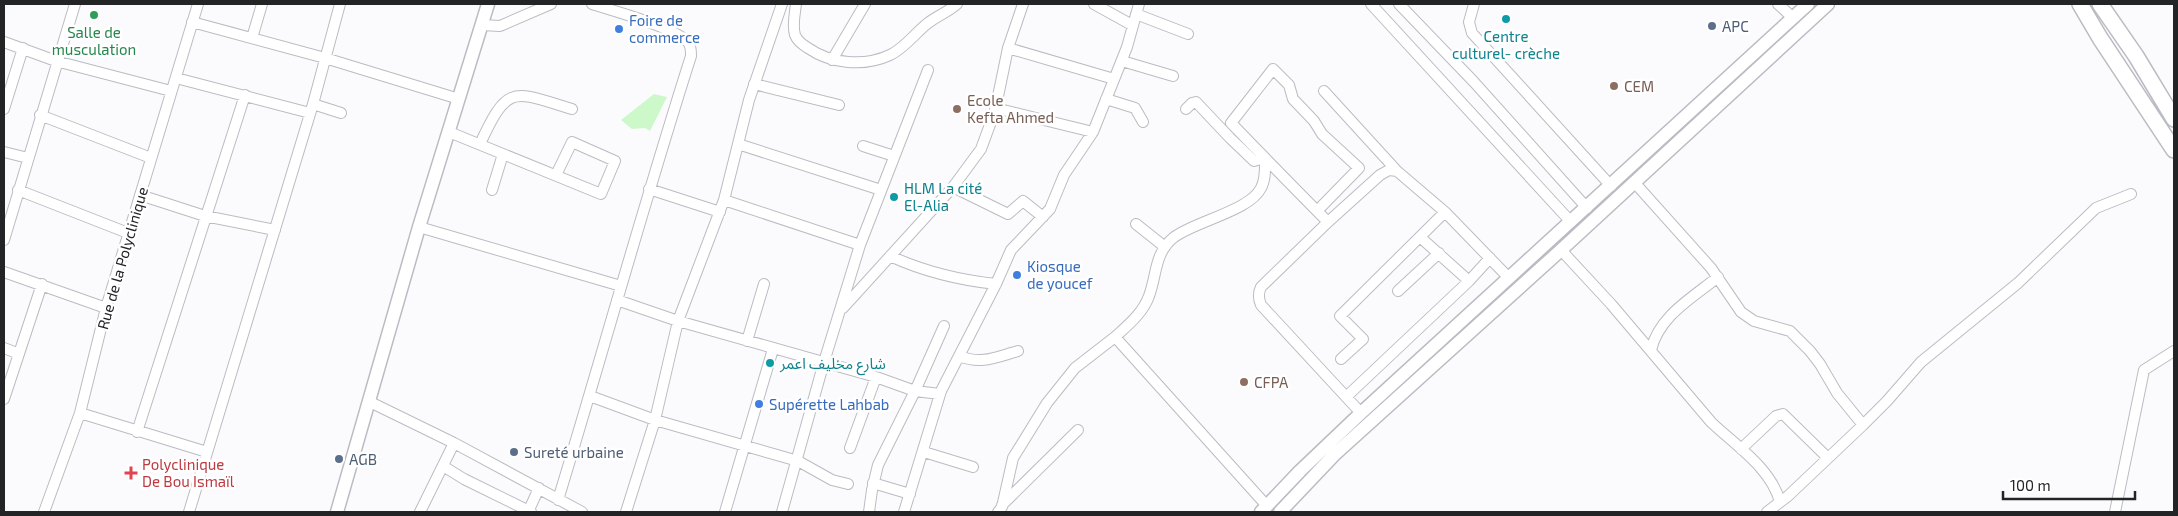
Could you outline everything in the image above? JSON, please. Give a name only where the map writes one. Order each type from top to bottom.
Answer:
[{"type":"highway","points":[[2080,4],[2100,38],[2174,150]]},
{"type":"highway","points":[[2100,4],[2136,56],[2174,119]]},
{"type":"main road","points":[[337,512],[419,227],[488,4]]},
{"type":"main road","points":[[1264,509],[1300,471],[1361,413],[1808,4]]},
{"type":"main road","points":[[1280,512],[1334,455],[1561,250],[1828,4]]},
{"type":"street","points":[[4,240],[74,4]]},
{"type":"street","name":"Rue de la Polyclinique","points":[[44,512],[80,413],[106,308],[198,4]]},
{"type":"street","points":[[252,38],[262,4]]},
{"type":"street","points":[[189,512],[312,109],[340,4]]},
{"type":"street","points":[[482,25],[500,26],[551,4]]},
{"type":"street","points":[[558,500],[590,396],[649,189],[691,56],[690,45],[685,38],[663,27],[592,4]]},
{"type":"street","points":[[626,512],[654,420],[678,321],[724,200],[754,84],[782,4]]},
{"type":"street","points":[[796,4],[795,36],[802,44],[832,60],[850,62],[888,56],[900,50],[929,22],[957,4]]},
{"type":"street","points":[[832,60],[865,4]]},
{"type":"street","points":[[841,311],[953,187],[980,149],[995,108],[1008,48],[1023,4]]},
{"type":"street","points":[[1094,4],[1132,25]]},
{"type":"street","points":[[1371,4],[1571,222]]},
{"type":"street","points":[[1399,4],[1474,82],[1587,208]]},
{"type":"street","points":[[1474,4],[1469,22],[1472,33],[1611,186]]},
{"type":"street","points":[[1778,4],[1792,18]]},
{"type":"street","points":[[904,512],[924,452],[940,394],[996,284],[1011,250],[1050,209],[1064,175],[1093,132],[1122,61],[1137,9],[1188,34]]},
{"type":"street","points":[[192,22],[325,58],[459,99]]},
{"type":"street","points":[[4,42],[56,62],[171,91]]},
{"type":"street","points":[[4,109],[23,48]]},
{"type":"street","points":[[1008,48],[1114,79]]},
{"type":"street","points":[[1122,61],[1173,76]]},
{"type":"street","points":[[1317,211],[1359,168],[1322,134],[1314,121],[1293,99],[1289,85],[1273,69],[1231,122],[1265,158],[1317,211],[1328,222]]},
{"type":"street","points":[[782,512],[798,461],[824,362],[860,244],[928,70]]},
{"type":"street","points":[[176,78],[244,95],[341,113]]},
{"type":"street","points":[[754,84],[839,105]]},
{"type":"street","points":[[1324,91],[1397,171],[1445,212],[1509,278]]},
{"type":"street","points":[[137,432],[244,95]]},
{"type":"street","points":[[480,144],[494,114],[503,102],[514,96],[530,96],[572,109]]},
{"type":"street","points":[[1106,99],[1135,108],[1143,122]]},
{"type":"street","points":[[1186,110],[1192,103],[1196,102],[1254,161],[1265,158]]},
{"type":"street","points":[[995,108],[1093,132]]},
{"type":"street","points":[[40,115],[151,158]]},
{"type":"street","points":[[449,132],[601,194],[615,161],[572,142],[556,175]]},
{"type":"street","points":[[738,144],[881,190]]},
{"type":"street","points":[[863,146],[894,156]]},
{"type":"street","points":[[4,152],[28,158]]},
{"type":"street","points":[[492,190],[503,154]]},
{"type":"street","points":[[1000,508],[1013,458],[1046,403],[1074,368],[1115,337],[1146,304],[1150,295],[1158,258],[1165,247],[1182,231],[1211,220],[1252,198],[1261,188],[1264,177],[1265,158]]},
{"type":"street","points":[[1361,413],[1261,305],[1258,292],[1261,286],[1380,175],[1389,170],[1397,171]]},
{"type":"street","points":[[1634,182],[1718,277],[1740,312],[1754,321],[1786,329],[1816,357],[1837,394],[1863,425]]},
{"type":"street","points":[[953,187],[1008,214],[1023,201],[1043,217]]},
{"type":"street","points":[[649,189],[720,212]]},
{"type":"street","points":[[18,190],[128,233]]},
{"type":"street","points":[[1767,512],[1863,425],[1921,362],[2018,283],[2096,208],[2131,194]]},
{"type":"street","points":[[140,195],[205,216],[275,230]]},
{"type":"street","points":[[724,200],[860,244]]},
{"type":"street","points":[[1341,360],[1362,340],[1340,316],[1445,212]]},
{"type":"street","points":[[1136,224],[1165,247]]},
{"type":"street","points":[[419,227],[620,286]]},
{"type":"street","points":[[1420,237],[1469,281]]},
{"type":"street","points":[[1561,250],[1651,350],[1711,422],[1741,448],[1771,480],[1780,502]]},
{"type":"street","points":[[1398,291],[1439,253]]},
{"type":"street","points":[[890,256],[924,270],[960,280],[996,284]]},
{"type":"street","points":[[1346,397],[1469,281],[1490,258]]},
{"type":"street","points":[[4,272],[106,308]]},
{"type":"street","points":[[1651,350],[1656,334],[1666,319],[1718,277]]},
{"type":"street","points":[[4,399],[42,284]]},
{"type":"street","points":[[747,341],[764,284]]},
{"type":"street","points":[[617,300],[678,321],[773,349],[876,376],[915,391],[940,394]]},
{"type":"street","points":[[869,512],[873,483],[878,465],[915,391],[944,326]]},
{"type":"street","points":[[1115,337],[1264,509]]},
{"type":"street","points":[[4,348],[19,354]]},
{"type":"street","points":[[725,512],[746,446],[773,349]]},
{"type":"street","points":[[959,356],[972,361],[983,361],[1018,351]]},
{"type":"street","points":[[2115,512],[2144,370],[2172,356]]},
{"type":"street","points":[[850,448],[876,376]]},
{"type":"street","points":[[590,396],[654,420],[798,461],[832,480],[848,484]]},
{"type":"street","points":[[370,402],[454,443],[582,512]]},
{"type":"street","points":[[80,413],[207,452]]},
{"type":"street","points":[[1741,448],[1776,416],[1784,414],[1828,458]]},
{"type":"street","points":[[1000,508],[1078,430]]},
{"type":"street","points":[[420,512],[454,443]]},
{"type":"street","points":[[924,452],[972,467]]},
{"type":"street","points":[[443,466],[464,479],[530,512],[538,488]]},
{"type":"street","points":[[873,483],[910,494]]},
{"type":"green space","points":[[654,94],[667,97],[650,131],[645,128],[632,129],[621,120]]},
{"type":"place","name":"Salle de musculation","points":[[94,15]]},
{"type":"place","name":"Centre culturel- crèche","points":[[1506,19]]},
{"type":"place","name":"APC","points":[[1712,26]]},
{"type":"place","name":"Foire de commerce","points":[[619,29]]},
{"type":"place","name":"CEM","points":[[1614,86]]},
{"type":"place","name":"Ecole Kefta Ahmed","points":[[957,109]]},
{"type":"place","name":"HLM La cité El-Alia","points":[[894,197]]},
{"type":"place","name":"Kiosque de youcef","points":[[1017,275]]},
{"type":"place","name":"شارع مخليف اعمر","points":[[770,363]]},
{"type":"place","name":"CFPA","points":[[1244,382]]},
{"type":"place","name":"Supérette Lahbab","points":[[759,404]]},
{"type":"place","name":"Sureté urbaine","points":[[514,452]]},
{"type":"place","name":"AGB","points":[[339,459]]},
{"type":"place","name":"Polyclinique De Bou Ismaïl","points":[[131,473]]}]
